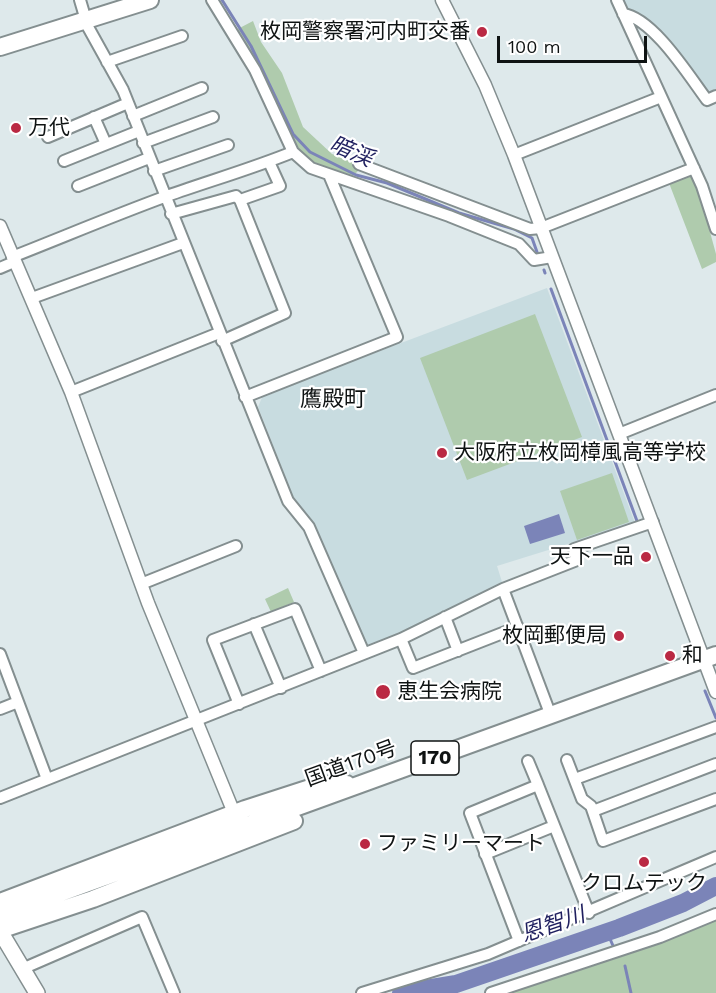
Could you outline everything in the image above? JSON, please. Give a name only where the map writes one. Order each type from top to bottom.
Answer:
[{"type":"highway","points":[[0,47],[150,0]]},
{"type":"highway","name":"国道170号","points":[[0,915],[710,657]]},
{"type":"highway","name":"170","points":[[0,902],[234,813],[319,785],[366,783]]},
{"type":"highway","name":"170","points":[[0,931],[93,899],[328,807],[366,783]]},
{"type":"main road","points":[[0,931],[37,993]]},
{"type":"street","points":[[80,0],[85,21],[128,103],[220,337],[260,427],[288,501],[309,527],[364,653]]},
{"type":"street","points":[[212,0],[255,70],[293,152],[311,168],[330,177],[449,216],[519,244],[534,260],[552,257]]},
{"type":"street","points":[[442,0],[485,85],[514,155],[653,522],[710,657],[716,692]]},
{"type":"street","points":[[618,0],[694,168],[716,229]]},
{"type":"street","points":[[623,14],[633,15],[658,38],[707,100],[716,96]]},
{"type":"street","points":[[107,62],[182,36]]},
{"type":"street","points":[[133,116],[202,88]]},
{"type":"street","points":[[514,155],[661,97]]},
{"type":"street","points":[[48,137],[128,103]]},
{"type":"street","points":[[94,117],[106,144]]},
{"type":"street","points":[[143,143],[213,117]]},
{"type":"street","points":[[64,161],[139,131]]},
{"type":"street","points":[[154,171],[228,145]]},
{"type":"street","points":[[0,268],[13,259],[164,197],[293,152]]},
{"type":"street","points":[[78,186],[149,158]]},
{"type":"street","points":[[240,200],[280,186],[269,162]]},
{"type":"street","points":[[359,164],[530,229],[541,228],[694,168]]},
{"type":"street","points":[[245,397],[397,337],[330,177]]},
{"type":"street","points":[[71,392],[285,313],[240,200],[236,196],[171,214]]},
{"type":"street","points":[[0,226],[13,259],[33,298],[71,392],[141,584],[234,813]]},
{"type":"street","points":[[33,298],[183,243]]},
{"type":"street","points":[[619,434],[716,395]]},
{"type":"street","points":[[0,798],[400,639],[503,589],[577,560],[574,549],[653,522]]},
{"type":"street","points":[[141,584],[236,546]]},
{"type":"street","points":[[503,589],[551,716]]},
{"type":"street","points":[[238,704],[213,640],[295,609],[321,671]]},
{"type":"street","points":[[445,617],[458,651]]},
{"type":"street","points":[[254,624],[281,688]]},
{"type":"street","points":[[400,639],[413,668],[518,627]]},
{"type":"street","points":[[0,654],[47,779]]},
{"type":"street","points":[[0,709],[18,702]]},
{"type":"street","points":[[575,779],[716,727]]},
{"type":"street","points":[[567,760],[582,799],[592,811],[603,841],[716,799]]},
{"type":"street","points":[[528,761],[589,913]]},
{"type":"street","points":[[592,811],[716,764]]},
{"type":"street","points":[[519,941],[470,813],[538,785]]},
{"type":"street","points":[[485,854],[554,826]]},
{"type":"street","points":[[362,993],[488,954],[589,913],[716,857]]},
{"type":"street","points":[[491,993],[660,937],[716,914]]},
{"type":"street","points":[[22,969],[142,917],[174,993]]},
{"type":"shaded area","points":[[622,0],[716,0],[716,93],[709,97],[643,19],[624,5]]},
{"type":"shaded area","name":"大阪府立枚岡樟風高等学校","points":[[547,288],[635,523],[497,566],[503,585],[420,627],[368,648],[310,519],[294,499],[258,407],[263,395]]},
{"type":"green space","points":[[253,21],[261,42],[282,73],[303,127],[332,154],[363,166],[347,182],[293,152],[232,32]]},
{"type":"green space","points":[[690,175],[695,177],[716,254],[716,262],[702,269],[669,183]]},
{"type":"green space","points":[[535,314],[582,437],[467,480],[420,358]]},
{"type":"green space","points":[[612,473],[629,522],[577,540],[560,491]]},
{"type":"green space","points":[[288,588],[294,602],[271,612],[265,599]]},
{"type":"green space","points":[[716,918],[716,993],[501,993]]},
{"type":"water","points":[[559,514],[565,533],[530,544],[524,526]]},
{"type":"waterway","name":"暗渓","points":[[222,0],[251,46],[293,134],[310,152],[356,175],[387,183],[459,213],[514,229],[532,238],[537,252]]},
{"type":"waterway","name":"暗渓","points":[[551,289],[637,521]]},
{"type":"waterway","name":"暗渓","points":[[705,691],[716,718]]},
{"type":"waterway","name":"恩智川","points":[[401,993],[456,984],[619,928],[683,903],[716,886]]},
{"type":"waterway","points":[[607,932],[614,948]]},
{"type":"waterway","points":[[625,966],[631,993]]},
{"type":"place","name":"枚岡警察署河内町交番","points":[[482,32]]},
{"type":"place","name":"万代","points":[[16,128]]},
{"type":"place","name":"大阪府立枚岡樟風高等学校","points":[[442,453]]},
{"type":"place","name":"天下一品","points":[[646,557]]},
{"type":"place","name":"枚岡郵便局","points":[[619,636]]},
{"type":"place","name":"和","points":[[670,656]]},
{"type":"place","name":"恵生会病院","points":[[383,692]]},
{"type":"place","name":"ファミリーマート","points":[[365,844]]},
{"type":"place","name":"クロムテック","points":[[644,862]]},
{"type":"district","name":"鷹殿町","points":[[333,400]]}]
